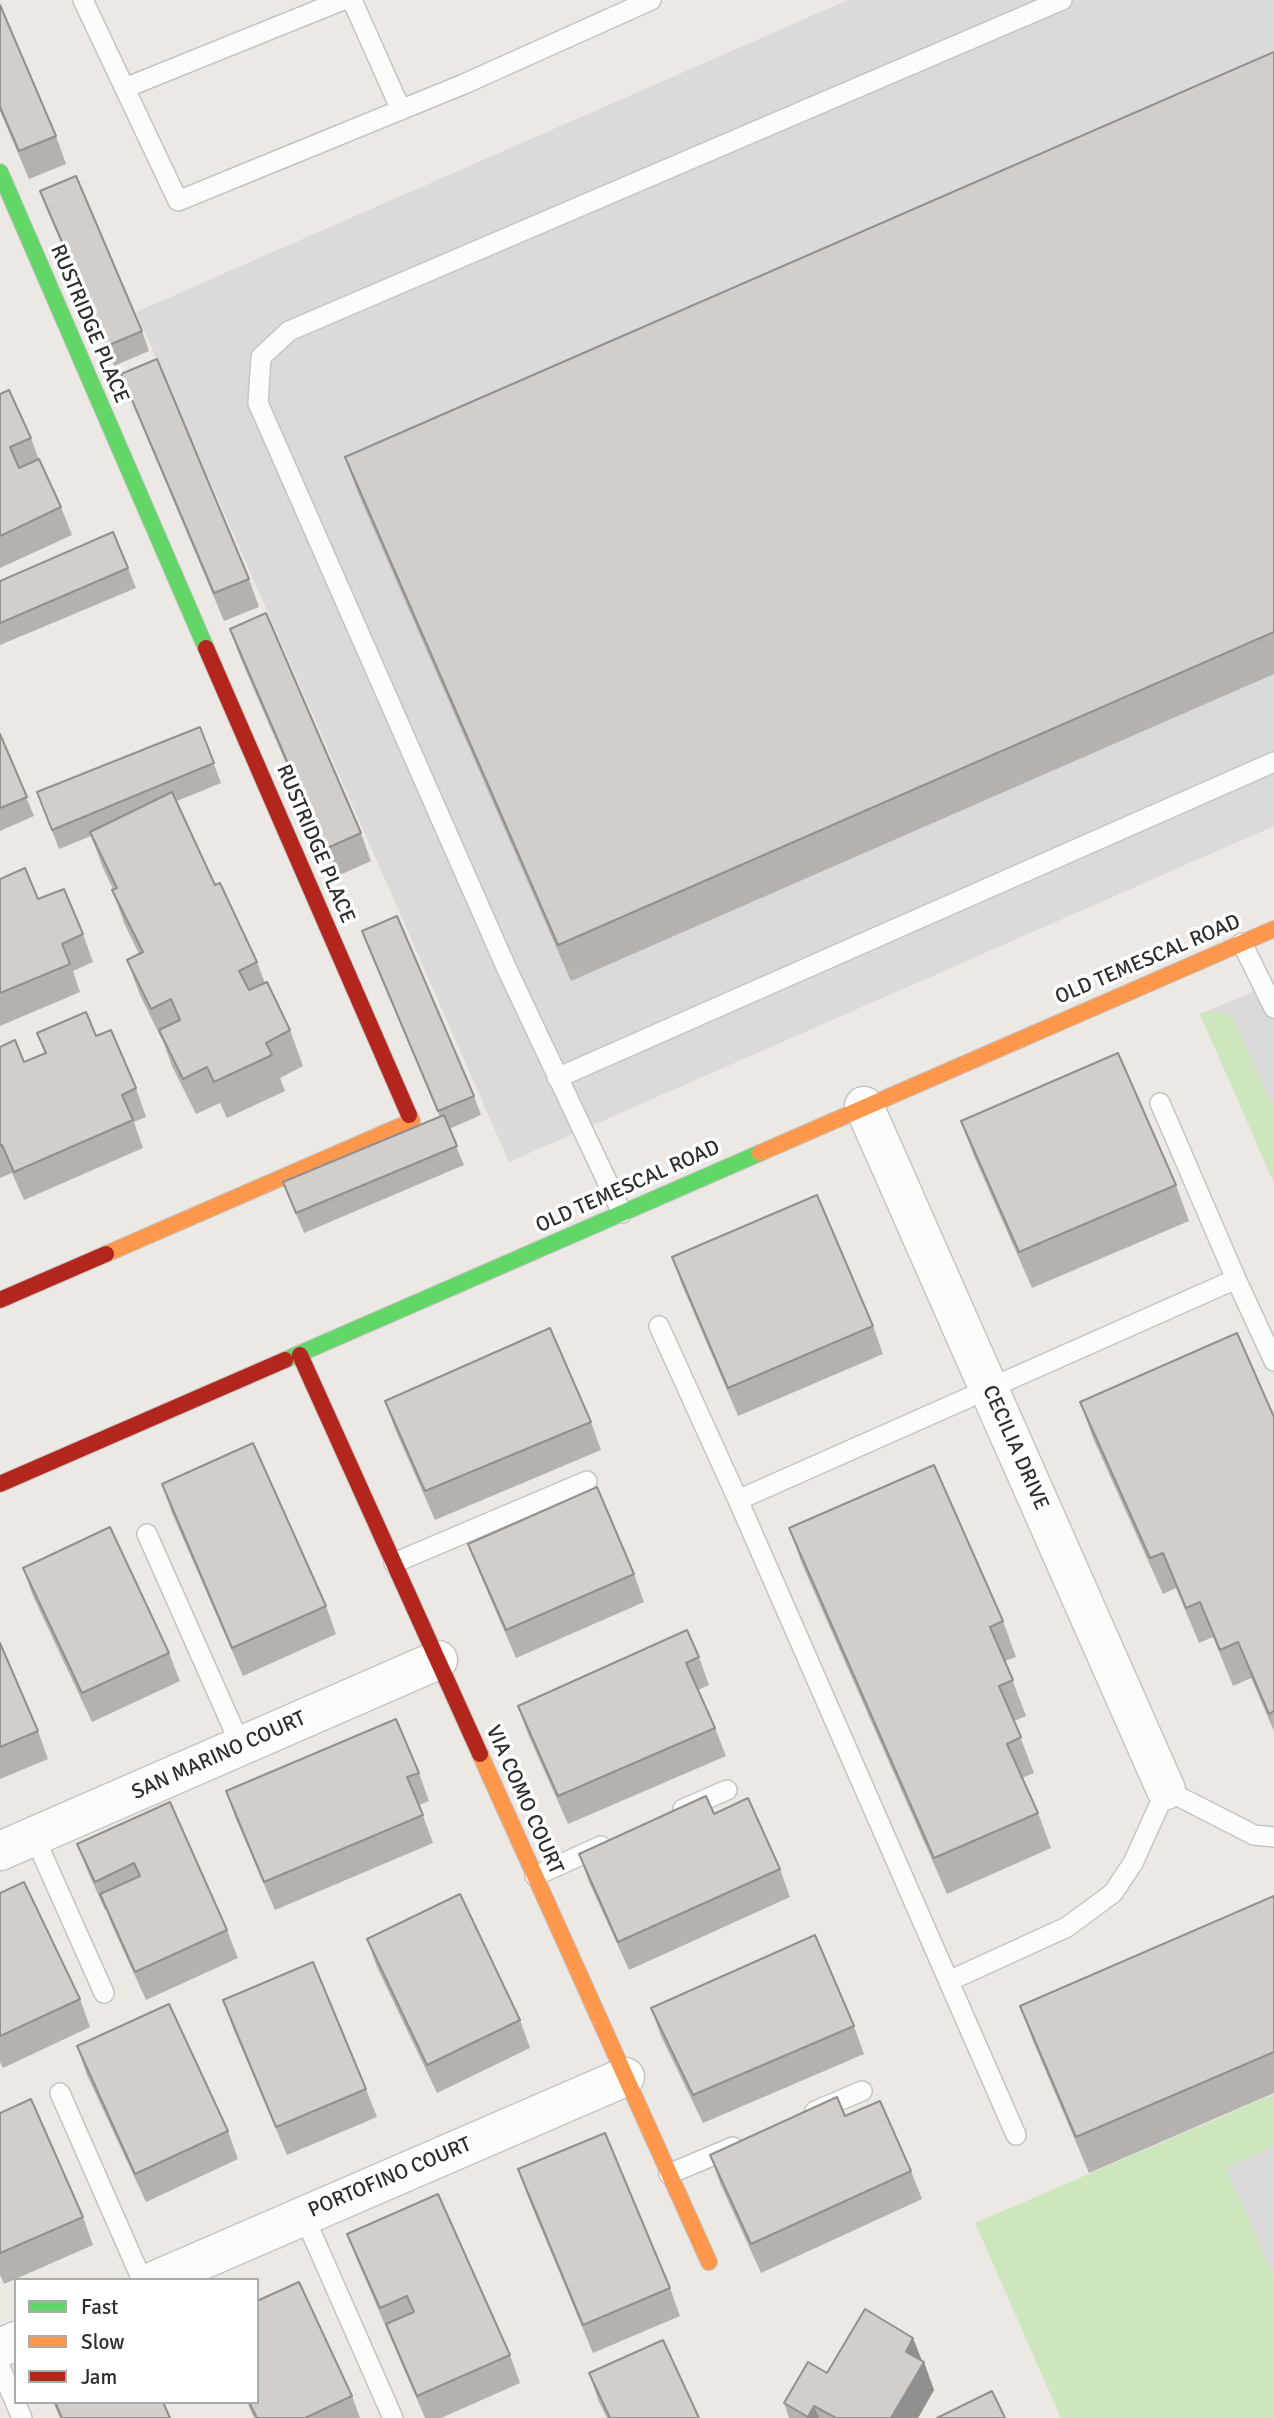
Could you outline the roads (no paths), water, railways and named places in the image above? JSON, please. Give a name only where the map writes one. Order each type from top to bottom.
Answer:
[{"type":"street","name":"RUSTRIDGE PLACE","points":[[0,172],[412,1121],[0,1300]]},
{"type":"street","name":"OLD TEMESCAL ROAD","points":[[0,1484],[1274,929]]},
{"type":"street","name":"CECILIA DRIVE","points":[[864,1106],[1166,1790]]},
{"type":"street","name":"VIA COMO COURT","points":[[300,1355],[709,2262]]},
{"type":"street","name":"SAN MARINO COURT","points":[[0,1851],[438,1660]]},
{"type":"street","name":"PORTOFINO COURT","points":[[161,2278],[625,2077]]},
{"type":"lane","points":[[83,0],[178,201],[401,110],[652,0]]},
{"type":"lane","points":[[125,88],[343,0]]},
{"type":"lane","points":[[352,0],[401,110]]},
{"type":"lane","points":[[622,1213],[557,1078],[258,403],[261,358],[289,331],[1062,0]]},
{"type":"lane","points":[[557,1078],[1274,762]]},
{"type":"lane","points":[[1242,943],[1274,1008]]},
{"type":"lane","points":[[1160,1103],[1274,1361]]},
{"type":"lane","points":[[738,1500],[1236,1279]]},
{"type":"lane","points":[[659,1326],[1016,2135]]},
{"type":"lane","points":[[394,1563],[587,1481]]},
{"type":"lane","points":[[147,1534],[241,1746]]},
{"type":"lane","points":[[667,1816],[727,1790]]},
{"type":"lane","points":[[949,1981],[1067,1927],[1113,1893],[1133,1864],[1166,1790],[1254,1835],[1274,1837]]},
{"type":"lane","points":[[34,1836],[104,1993]]},
{"type":"lane","points":[[535,1876],[619,1838]]},
{"type":"lane","points":[[798,2119],[862,2091]]},
{"type":"lane","points":[[60,2093],[141,2278]]},
{"type":"lane","points":[[669,2174],[746,2141]]},
{"type":"lane","points":[[304,2216],[393,2418]]},
{"type":"lane","points":[[0,2367],[14,2399]]}]
